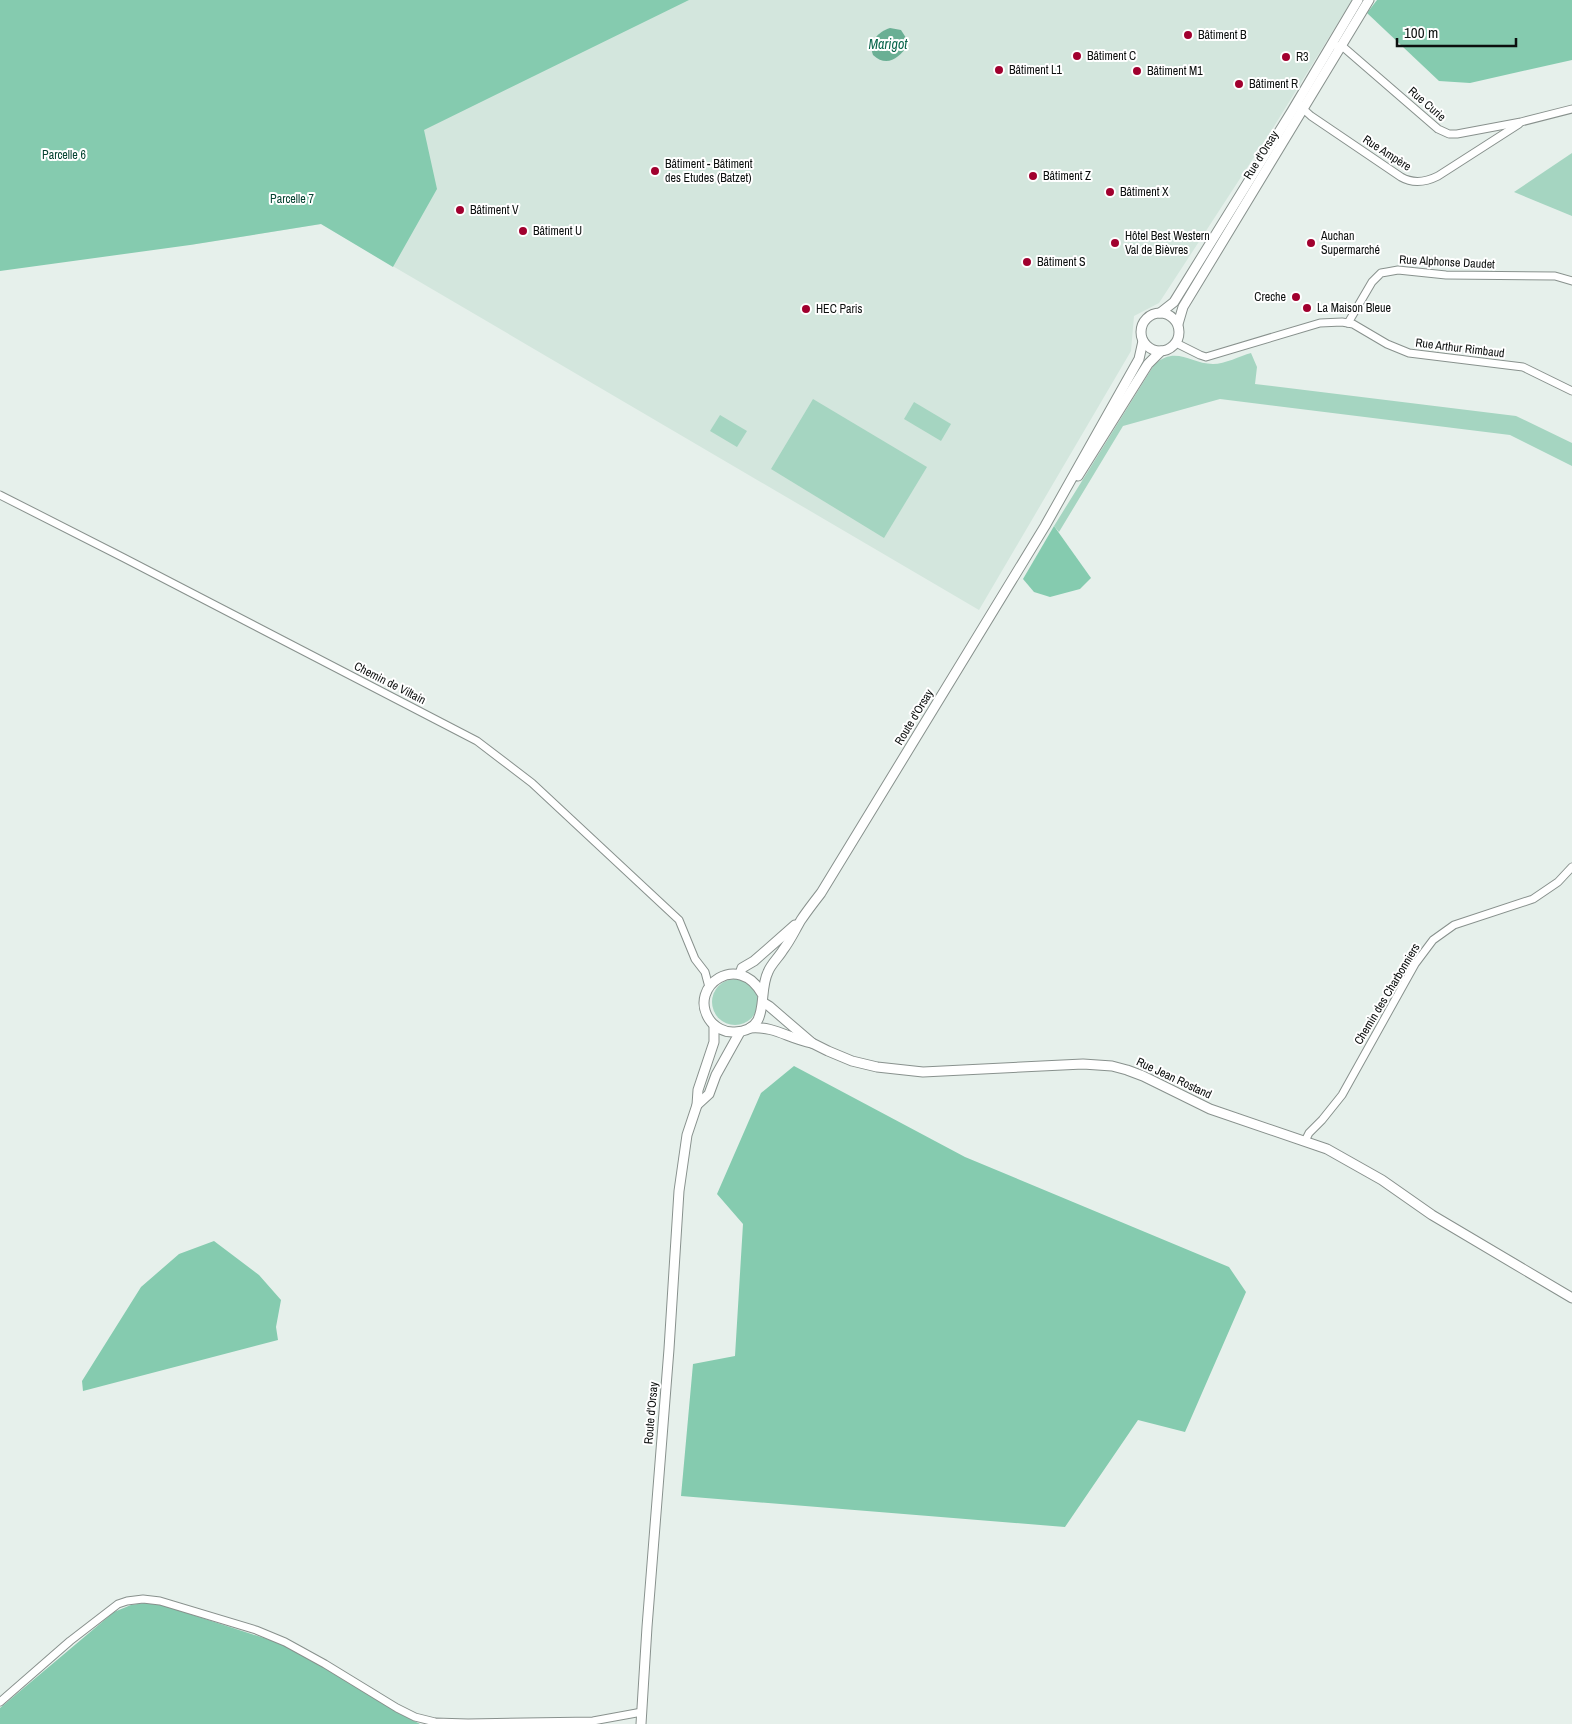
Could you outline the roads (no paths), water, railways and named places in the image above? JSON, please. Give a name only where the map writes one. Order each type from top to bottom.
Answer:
[{"type":"main road","name":"Rue d'Orsay","points":[[1178,324],[1183,307],[1300,106],[1328,48],[1358,0]]},
{"type":"main road","name":"Rue d'Orsay","points":[[1160,313],[1174,302],[1300,106],[1342,46],[1369,0]]},
{"type":"main road","points":[[1160,313],[1170,316],[1178,324],[1179,331],[1176,343],[1172,347],[1161,351],[1151,349],[1143,341],[1141,330],[1145,320],[1154,314],[1160,313]]},
{"type":"main road","name":"Route d'Orsay","points":[[1045,526],[1139,360],[1143,341]]},
{"type":"main road","name":"Route d'Orsay","points":[[762,994],[768,972],[801,920],[821,893],[1045,526],[1148,364],[1161,351]]},
{"type":"main road","name":"Route d'Orsay","points":[[740,974],[742,968],[754,961],[801,920]]},
{"type":"main road","points":[[740,974],[757,984],[764,1003],[762,1013],[750,1028],[740,1032],[722,1030],[714,1025],[705,1011],[705,994],[709,987],[720,977],[740,974]]},
{"type":"main road","name":"Rue Jean Rostand","points":[[764,1003],[812,1043],[852,1061],[877,1067],[918,1072],[1083,1064],[1112,1066],[1128,1070],[1210,1109],[1327,1150],[1382,1180],[1432,1215],[1572,1298]]},
{"type":"main road","name":"Route d'Orsay","points":[[641,1724],[645,1647],[669,1349],[678,1191],[687,1135],[696,1106],[698,1090],[714,1042],[714,1025]]},
{"type":"main road","name":"Rue Jean Rostand","points":[[750,1028],[772,1029],[796,1040],[812,1043]]},
{"type":"main road","name":"Route d'Orsay","points":[[696,1106],[709,1094],[716,1075],[740,1032]]},
{"type":"street","points":[[1328,48],[1342,46]]},
{"type":"street","name":"Rue Curie","points":[[1342,46],[1443,132],[1457,134],[1521,122],[1572,109]]},
{"type":"street","name":"Rue Ampère","points":[[1300,106],[1401,177],[1415,182],[1430,180],[1438,176],[1489,142],[1518,126],[1521,122]]},
{"type":"street","name":"Rue Alphonse Daudet","points":[[1348,323],[1372,282],[1382,273],[1393,270],[1446,275],[1555,276],[1572,281]]},
{"type":"street","name":"Rue Arthur Rimbaud","points":[[1176,343],[1206,357],[1320,323],[1348,323],[1387,344],[1409,353],[1523,367],[1572,391]]},
{"type":"street","name":"Chemin de Viltain","points":[[0,495],[477,741],[532,783],[679,920],[695,959],[705,972],[709,987]]},
{"type":"street","name":"Chemin des Charbonniers","points":[[1305,1141],[1309,1133],[1342,1095],[1415,964],[1433,940],[1454,925],[1533,899],[1558,882],[1572,867]]},
{"type":"street","points":[[705,972],[720,977]]},
{"type":"street","points":[[0,1702],[70,1640],[110,1609],[126,1601],[143,1599],[160,1601],[246,1627],[285,1642],[397,1708],[415,1717],[435,1722],[593,1721],[642,1712]]},
{"type":"water","name":"Marigot","points":[[890,28],[901,30],[908,41],[908,45],[897,57],[892,60],[883,61],[873,55],[872,46],[878,35]]},
{"type":"place","name":"Bâtiment B","points":[[1188,35]]},
{"type":"place","name":"Bâtiment C","points":[[1077,56]]},
{"type":"place","name":"R3","points":[[1286,57]]},
{"type":"place","name":"Bâtiment L1","points":[[999,70]]},
{"type":"place","name":"Bâtiment M1","points":[[1137,71]]},
{"type":"place","name":"Bâtiment R","points":[[1239,84]]},
{"type":"place","name":"Bâtiment - Bâtiment des Etudes (Batzet)","points":[[655,171]]},
{"type":"place","name":"Bâtiment Z","points":[[1033,176]]},
{"type":"place","name":"Bâtiment X","points":[[1110,192]]},
{"type":"place","name":"Bâtiment V","points":[[460,210]]},
{"type":"place","name":"Bâtiment U","points":[[523,231]]},
{"type":"place","name":"Hôtel Best Western Val de Bièvres","points":[[1115,243]]},
{"type":"place","name":"Auchan Supermarché","points":[[1311,243]]},
{"type":"place","name":"Bâtiment S","points":[[1027,262]]},
{"type":"place","name":"Creche","points":[[1296,297]]},
{"type":"place","name":"La Maison Bleue","points":[[1307,308]]},
{"type":"place","name":"HEC Paris","points":[[806,309]]},
{"type":"park label","name":"Parcelle 6","points":[[64,155]]},
{"type":"park label","name":"Parcelle 7","points":[[292,199]]}]
